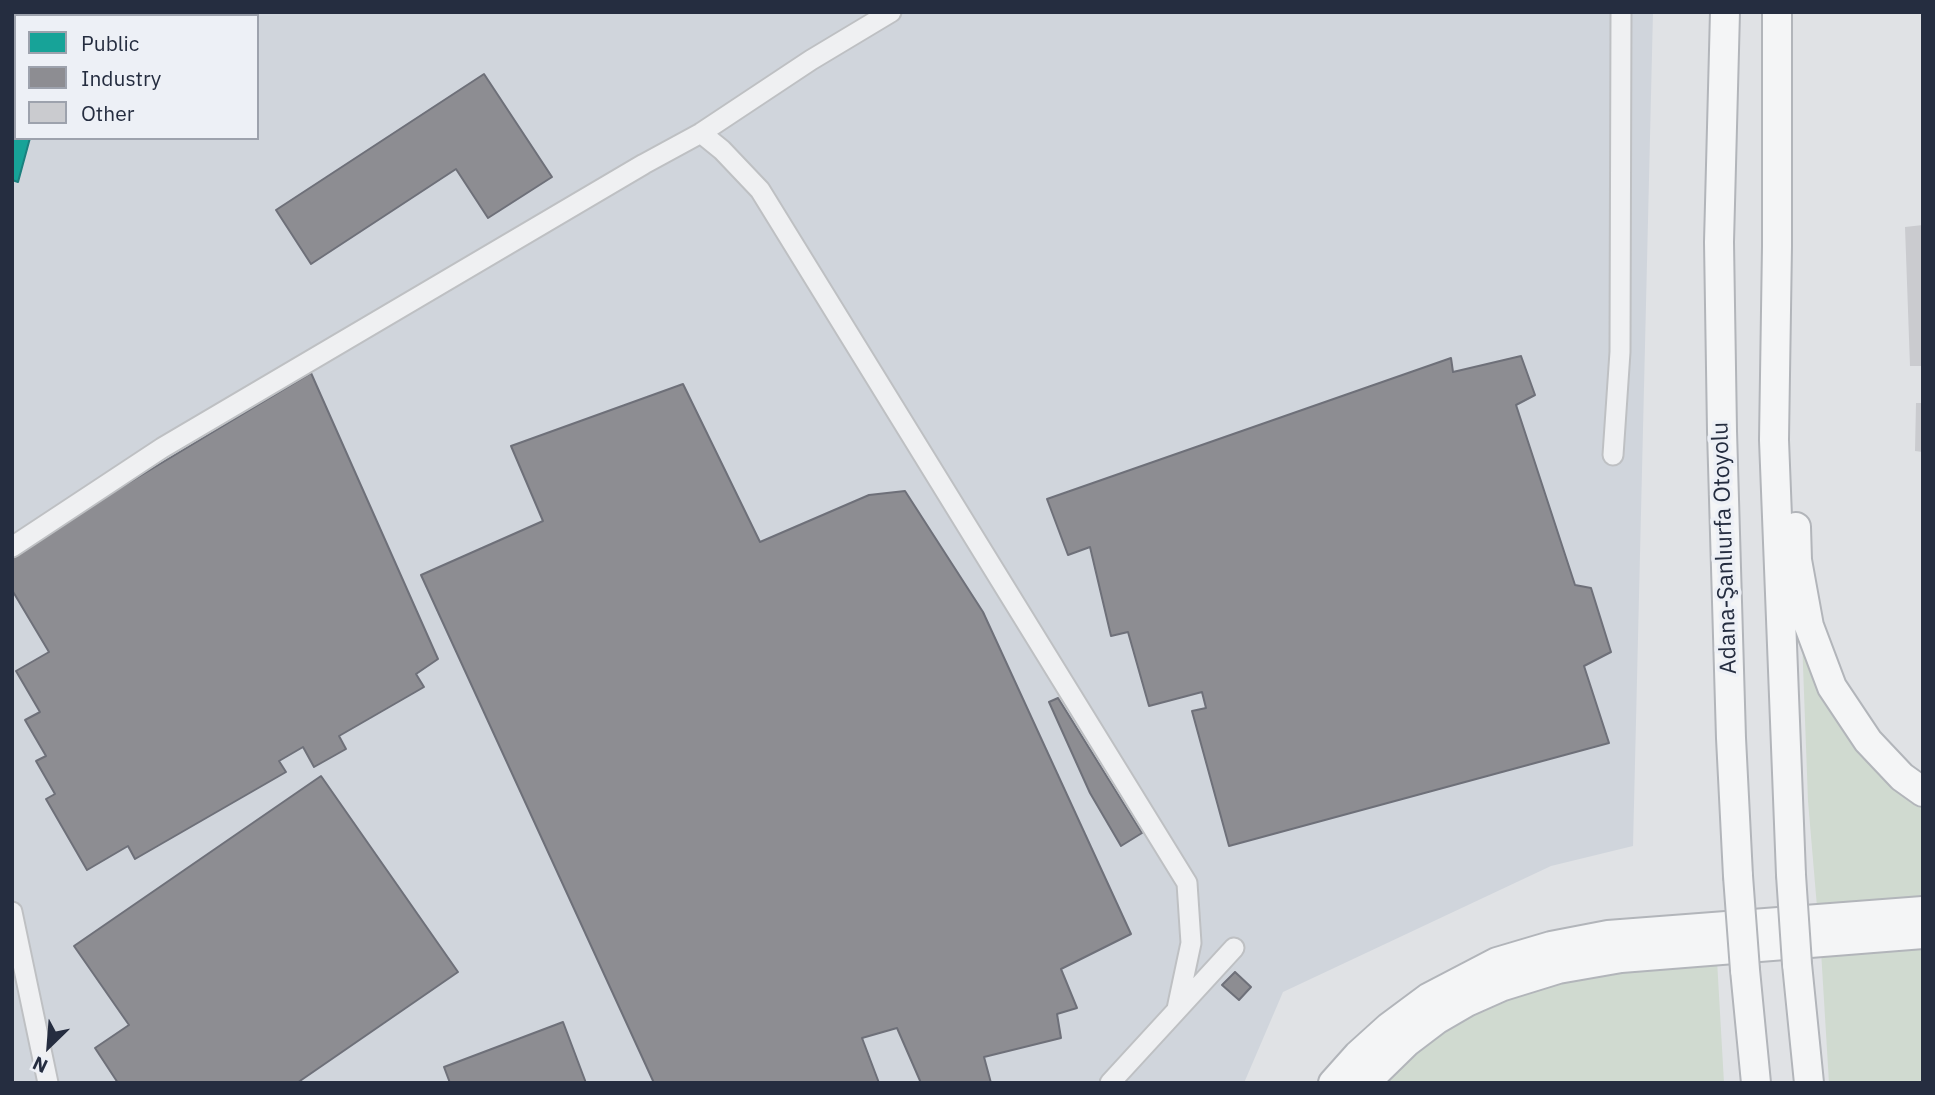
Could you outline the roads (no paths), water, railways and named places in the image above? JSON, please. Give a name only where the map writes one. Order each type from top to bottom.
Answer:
[{"type":"highway","name":"Adana-Şanlıurfa Otoyolu","points":[[1725,12],[1719,242],[1730,724],[1738,876],[1756,1083]]},
{"type":"highway","points":[[1777,12],[1774,440],[1791,875],[1809,1083]]},
{"type":"highway","points":[[1777,246],[1793,433],[1797,560],[1809,626],[1832,687],[1868,741],[1902,777],[1923,792]]},
{"type":"highway","points":[[1333,1083],[1369,1046],[1428,998],[1497,962],[1551,946],[1608,935],[1923,911]]},
{"type":"highway","points":[[1365,1083],[1407,1042],[1436,1020],[1503,986],[1558,969],[1621,958],[1923,934]]},
{"type":"street","points":[[12,547],[162,448],[644,164],[701,134],[811,60],[891,12]]},
{"type":"street","points":[[1613,455],[1620,352],[1621,12]]},
{"type":"street","points":[[701,134],[722,150],[761,190],[1187,883],[1191,943],[1177,1009]]},
{"type":"street","points":[[12,912],[48,1083]]},
{"type":"street","points":[[1110,1083],[1234,948]]}]
